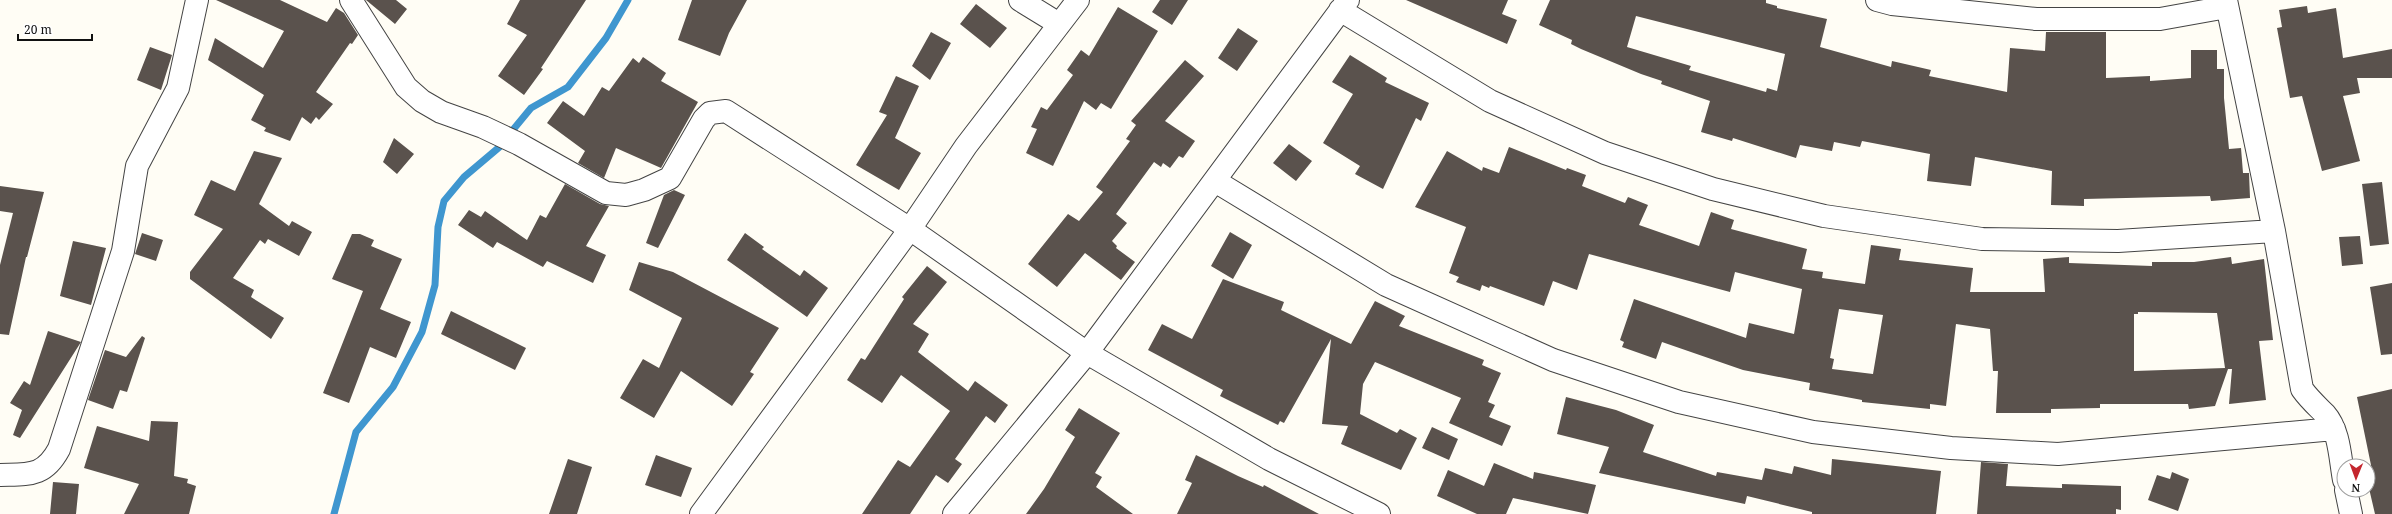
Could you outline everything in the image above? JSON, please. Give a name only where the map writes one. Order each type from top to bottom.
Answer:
[{"type":"street","points":[[0,475],[41,471],[52,462],[59,449],[123,251],[137,166],[178,88],[197,0]]},
{"type":"street","points":[[351,0],[406,87],[422,101],[441,112],[519,144],[606,193],[626,195],[644,190],[670,178],[704,119],[710,113],[726,111],[910,229],[1087,353],[1269,459],[1379,514]]},
{"type":"street","points":[[1020,0],[1060,24]]},
{"type":"street","points":[[701,514],[910,229],[966,146],[1078,0]]},
{"type":"street","points":[[1877,0],[1892,4],[2036,19],[2160,19],[2227,3],[2274,231],[2302,389],[2312,404],[2325,414],[2334,429],[2340,458]]},
{"type":"street","points":[[954,514],[1087,353],[1344,5],[1490,101],[1605,153],[1713,189],[1824,216],[1982,239],[2118,241],[2274,231]]},
{"type":"street","points":[[1215,181],[1386,285],[1553,360],[1680,402],[1813,432],[1951,448],[2058,454],[2334,429]]},
{"type":"street","points":[[2348,498],[2351,514]]},
{"type":"building","points":[[216,0],[280,0],[327,22],[336,8],[344,13],[358,35],[352,44],[350,43],[316,92],[333,104],[319,120],[316,117],[311,124],[302,117],[290,141],[264,131],[266,128],[251,120],[264,95],[208,60],[215,38],[263,68],[284,31]]},
{"type":"building","points":[[366,0],[396,0],[407,9],[395,24]]},
{"type":"building","points":[[520,0],[586,0],[541,68],[543,69],[524,95],[498,76],[527,35],[507,24]]},
{"type":"building","points":[[692,0],[747,0],[729,33],[720,56],[678,40]]},
{"type":"building","points":[[1160,0],[1188,0],[1172,25],[1152,12]]},
{"type":"building","points":[[1406,0],[1508,0],[1502,14],[1517,20],[1507,44]]},
{"type":"building","points":[[1550,0],[1766,0],[1766,3],[1777,6],[1777,8],[1827,19],[1820,47],[1891,67],[1892,61],[1931,70],[1929,76],[2007,92],[2010,48],[2045,51],[2046,32],[2106,32],[2106,78],[2150,76],[2150,81],[2191,78],[2191,50],[2217,50],[2217,69],[2224,69],[2224,98],[2229,149],[2241,148],[2243,173],[2249,173],[2250,198],[2211,201],[2210,196],[2084,199],[2084,206],[2051,205],[2052,171],[1975,157],[1971,186],[1927,181],[1930,154],[1862,141],[1860,147],[1834,142],[1832,151],[1800,145],[1796,158],[1733,138],[1732,141],[1701,132],[1710,101],[1661,84],[1662,81],[1641,74],[1581,49],[1571,44],[1572,40],[1539,25]],"holes":[[[1636,16],[1785,54],[1777,91],[1767,88],[1766,92],[1689,70],[1691,66],[1627,47]]]},
{"type":"building","points":[[976,4],[1007,28],[990,48],[960,24]]},
{"type":"building","points":[[2307,6],[2308,13],[2336,8],[2343,58],[2392,49],[2392,78],[2357,78],[2360,93],[2343,96],[2360,161],[2322,171],[2302,96],[2290,98],[2277,28],[2282,27],[2279,10]]},
{"type":"building","points":[[1118,7],[1158,31],[1111,109],[1101,103],[1096,110],[1084,101],[1053,166],[1026,153],[1037,129],[1031,127],[1041,107],[1047,110],[1073,75],[1067,70],[1081,50],[1089,56]]},
{"type":"building","points":[[1238,28],[1258,41],[1237,71],[1218,58]]},
{"type":"building","points":[[931,32],[951,43],[930,80],[912,66]]},
{"type":"building","points":[[150,47],[172,55],[161,90],[137,80]]},
{"type":"building","points":[[1350,55],[1387,78],[1385,82],[1429,103],[1421,121],[1416,118],[1383,189],[1355,174],[1360,166],[1323,143],[1353,94],[1332,82]]},
{"type":"building","points":[[643,57],[666,73],[661,81],[698,102],[661,168],[616,148],[604,178],[578,163],[585,151],[547,123],[563,101],[584,116],[602,87],[609,91],[633,58],[639,63]]},
{"type":"building","points":[[1185,60],[1204,76],[1165,121],[1195,141],[1183,158],[1179,156],[1170,168],[1163,163],[1161,167],[1154,162],[1116,214],[1127,223],[1112,241],[1117,246],[1116,248],[1135,262],[1121,280],[1085,253],[1057,287],[1028,264],[1068,214],[1079,221],[1103,192],[1096,187],[1130,141],[1126,139],[1136,125],[1131,121]]},
{"type":"building","points":[[896,76],[919,86],[895,138],[921,153],[899,190],[856,165],[887,115],[879,112]]},
{"type":"building","points":[[394,138],[414,154],[397,174],[383,162]]},
{"type":"building","points":[[1289,144],[1312,161],[1296,181],[1273,163]]},
{"type":"building","points":[[1509,147],[1566,170],[1567,168],[1586,175],[1582,186],[1625,203],[1628,197],[1648,205],[1639,225],[1699,246],[1711,212],[1734,220],[1731,229],[1807,249],[1802,269],[1823,272],[1822,278],[1865,284],[1871,245],[1901,249],[1899,260],[1973,268],[1970,292],[2045,292],[2043,259],[2069,257],[2069,263],[2152,266],[2152,262],[2194,262],[2231,257],[2232,264],[2264,259],[2273,340],[2259,341],[2266,400],[2229,404],[2232,369],[2228,369],[2215,406],[2189,409],[2188,404],[2100,404],[2100,408],[2051,409],[2051,413],[1996,413],[1998,371],[1993,371],[1990,329],[1956,324],[1946,406],[1930,404],[1930,409],[1862,402],[1862,400],[1809,390],[1810,383],[1743,370],[1662,342],[1656,359],[1622,347],[1624,342],[1620,340],[1634,299],[1746,338],[1749,323],[1794,334],[1802,289],[1735,272],[1730,292],[1589,254],[1577,290],[1553,281],[1544,306],[1490,286],[1489,288],[1482,285],[1480,291],[1456,282],[1459,277],[1449,273],[1466,227],[1415,207],[1447,151],[1482,171],[1483,167],[1499,173]],"holes":[[[1839,309],[1883,315],[1873,374],[1832,369],[1834,359],[1830,358]],[[2138,312],[2217,313],[2225,368],[2134,371],[2134,314],[2138,314]]]},
{"type":"building","points":[[254,151],[282,158],[259,204],[289,226],[292,221],[312,232],[299,256],[268,239],[265,244],[260,240],[233,278],[254,290],[251,297],[284,318],[271,339],[190,279],[190,272],[223,229],[194,215],[211,180],[235,191]]},
{"type":"building","points":[[2382,182],[2389,244],[2370,246],[2362,184]]},
{"type":"building","points":[[565,184],[600,204],[609,206],[586,246],[606,255],[593,283],[547,261],[543,267],[497,242],[493,248],[458,225],[469,210],[481,217],[485,211],[527,240],[540,215],[546,218]]},
{"type":"building","points":[[0,186],[44,192],[26,257],[9,335],[0,334],[0,265],[13,213],[0,211]]},
{"type":"building","points":[[674,190],[685,195],[658,248],[646,243],[664,195]]},
{"type":"building","points":[[1230,232],[1252,245],[1233,279],[1211,266]]},
{"type":"building","points":[[142,233],[163,240],[156,261],[135,254]]},
{"type":"building","points":[[745,233],[764,247],[762,249],[800,276],[804,270],[828,288],[807,317],[727,260]]},
{"type":"building","points":[[352,234],[360,234],[374,240],[371,246],[402,259],[380,309],[411,322],[396,358],[370,347],[349,403],[323,393],[363,291],[332,279]]},
{"type":"building","points":[[2360,236],[2363,264],[2342,266],[2339,237]]},
{"type":"building","points":[[73,241],[106,248],[91,305],[60,296]]},
{"type":"building","points":[[639,262],[673,272],[779,328],[750,372],[754,374],[732,406],[681,371],[654,418],[620,398],[643,359],[659,368],[682,318],[629,290]]},
{"type":"building","points":[[927,266],[947,282],[913,324],[929,334],[918,352],[968,391],[975,381],[1008,405],[995,423],[986,416],[955,459],[962,464],[948,483],[936,475],[910,514],[862,514],[898,460],[910,467],[950,411],[901,375],[882,403],[847,380],[861,358],[865,360],[904,299],[902,297]]},
{"type":"building","points":[[1223,279],[1284,302],[1281,310],[1351,344],[1375,301],[1405,316],[1399,326],[1484,360],[1482,365],[1501,373],[1488,402],[1495,405],[1489,417],[1511,426],[1502,446],[1449,423],[1461,398],[1375,362],[1363,384],[1360,414],[1397,433],[1400,429],[1417,438],[1401,470],[1341,444],[1348,426],[1322,424],[1331,339],[1284,423],[1280,421],[1278,425],[1220,396],[1223,390],[1148,350],[1162,324],[1192,339]]},
{"type":"building","points":[[2392,283],[2392,354],[2381,355],[2370,287]]},
{"type":"building","points":[[451,311],[526,348],[515,370],[441,334]]},
{"type":"building","points":[[48,331],[81,342],[20,438],[13,435],[22,410],[10,403],[24,381],[30,385]]},
{"type":"building","points":[[142,336],[145,338],[127,392],[120,390],[113,409],[88,400],[105,350],[126,357]]},
{"type":"building","points":[[2392,389],[2392,514],[2375,514],[2371,498],[2376,498],[2376,458],[2370,458],[2357,397]]},
{"type":"building","points":[[1566,397],[1616,410],[1654,425],[1643,452],[1716,476],[1717,472],[1762,480],[1765,468],[1792,474],[1794,466],[1831,475],[1832,459],[1941,471],[1936,514],[1812,514],[1812,512],[1747,496],[1745,504],[1599,473],[1609,447],[1557,434]]},
{"type":"building","points":[[1079,408],[1120,433],[1095,473],[1102,477],[1096,487],[1133,514],[1026,514],[1044,489],[1075,437],[1065,430]]},
{"type":"building","points":[[151,421],[178,422],[174,476],[188,479],[187,483],[196,486],[189,514],[124,514],[139,484],[84,468],[97,426],[149,441]]},
{"type":"building","points":[[1432,427],[1458,439],[1449,460],[1422,448]]},
{"type":"building","points":[[656,455],[692,468],[681,497],[645,485]]},
{"type":"building","points":[[1196,455],[1238,476],[1263,487],[1264,485],[1319,514],[1177,514],[1192,483],[1185,480]]},
{"type":"building","points":[[568,459],[592,467],[577,514],[549,514]]},
{"type":"building","points":[[1981,462],[2008,464],[2006,486],[2062,488],[2062,484],[2121,486],[2121,510],[2116,509],[2116,514],[1977,514]]},
{"type":"building","points":[[1494,463],[1533,479],[1534,472],[1596,485],[1588,514],[1513,498],[1506,514],[1477,514],[1437,496],[1448,470],[1484,486]]},
{"type":"building","points":[[2172,472],[2189,479],[2178,511],[2148,500],[2157,475],[2170,479]]},
{"type":"building","points":[[53,482],[79,484],[76,514],[50,514]]},
{"type":"waterway","points":[[512,131],[531,108],[568,87],[606,38],[628,0]]},
{"type":"waterway","points":[[334,514],[356,432],[393,387],[422,332],[435,285],[438,227],[444,201],[464,177],[503,144]]}]
